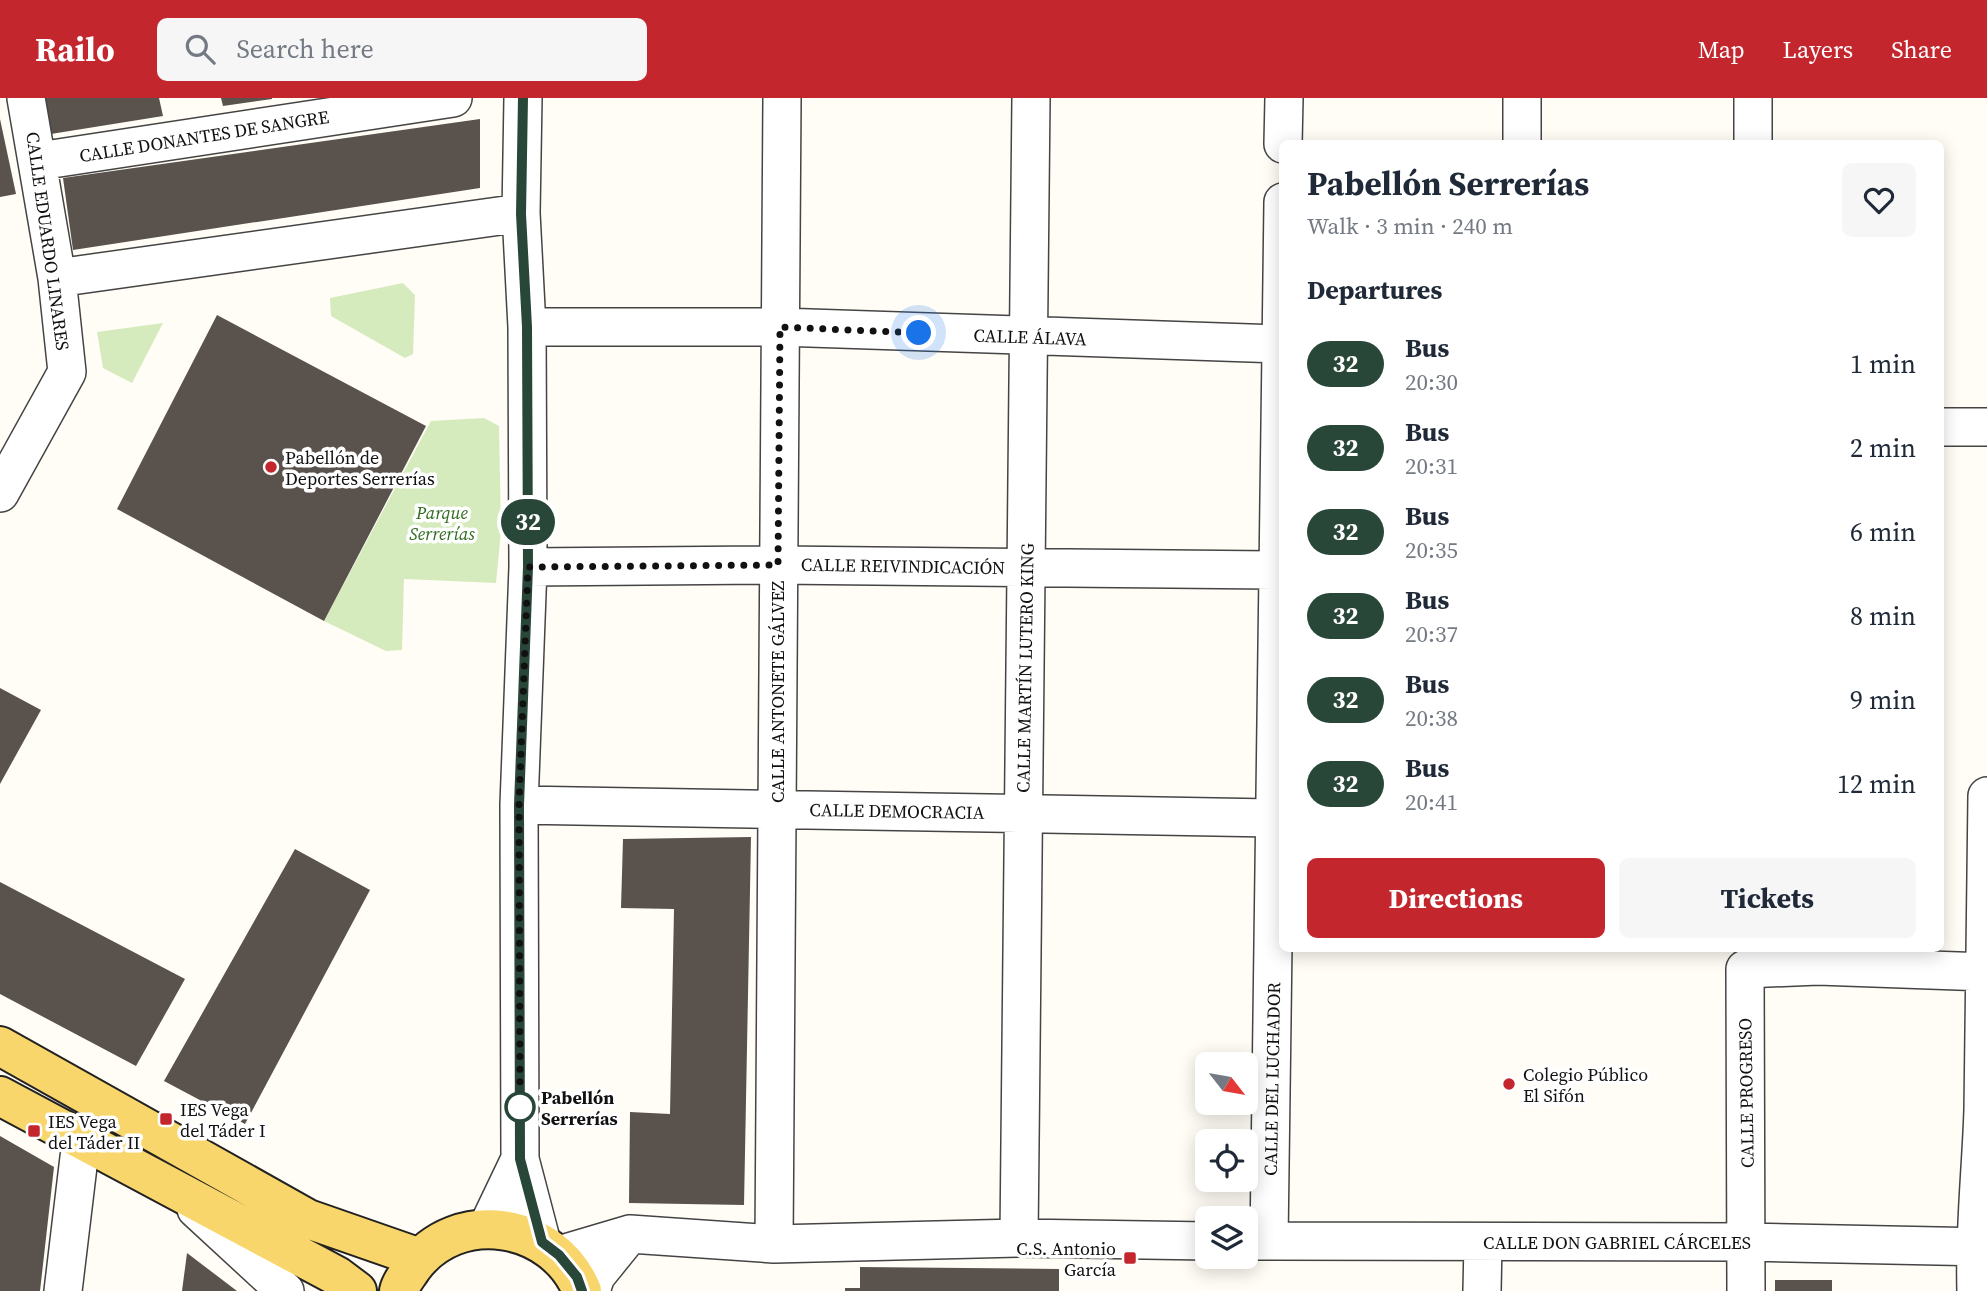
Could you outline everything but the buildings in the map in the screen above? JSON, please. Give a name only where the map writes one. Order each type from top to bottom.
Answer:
[{"type":"main road","points":[[0,1046],[308,1219]]},
{"type":"main road","points":[[0,1096],[337,1276],[357,1291]]},
{"type":"main road","points":[[81,1141],[109,1130],[186,1172],[420,1258]]},
{"type":"main road","points":[[399,1291],[420,1258],[439,1242],[487,1228],[545,1238],[577,1277],[582,1291]]},
{"type":"street","name":"CALLE EDUARDO LINARES","points":[[0,493],[67,372],[57,278],[39,161],[26,98]]},
{"type":"street","name":"CALLE DONANTES DE SANGRE","points":[[39,161],[404,102],[453,98]]},
{"type":"street","points":[[523,98],[521,214],[527,327],[528,567],[519,805],[520,1159],[545,1238],[623,1236],[774,1244],[1019,1238],[1195,1241]]},
{"type":"street","name":"CALLE ANTONETE GÁLVEZ","points":[[774,1244],[782,98]]},
{"type":"street","name":"CALLE MARTÍN LUTERO KING","points":[[1019,1238],[1031,98]]},
{"type":"street","points":[[1283,140],[1284,98]]},
{"type":"street","points":[[1522,98],[1522,140]]},
{"type":"street","points":[[1753,98],[1753,140]]},
{"type":"street","points":[[57,278],[521,214]]},
{"type":"street","name":"CALLE ÁLAVA","points":[[527,327],[780,327],[1030,338],[1279,344]]},
{"type":"street","points":[[1944,427],[1987,427]]},
{"type":"street","name":"CALLE DEL LUCHADOR","points":[[1258,1241],[1275,818],[1279,523]]},
{"type":"street","name":"CALLE REIVINDICACIÓN","points":[[528,567],[778,565],[1278,570]]},
{"type":"street","points":[[1976,1291],[1981,1246],[1987,796]]},
{"type":"street","name":"CALLE DEMOCRACIA","points":[[519,805],[1275,818]]},
{"type":"street","name":"CALLE PROGRESO","points":[[1746,1291],[1748,1242],[1745,968],[1818,957],[1986,972]]},
{"type":"street","points":[[63,1291],[81,1141]]},
{"type":"street","points":[[487,1228],[520,1159]]},
{"type":"street","points":[[180,1194],[285,1291]]},
{"type":"street","points":[[591,1291],[596,1276],[623,1236]]},
{"type":"street","name":"CALLE DON GABRIEL CÁRCELES","points":[[1258,1241],[1748,1242],[1981,1246]]},
{"type":"street","points":[[1482,1291],[1483,1243]]},
{"type":"green space","points":[[403,283],[415,295],[413,354],[405,358],[331,316],[330,298]]},
{"type":"green space","points":[[163,323],[132,383],[103,368],[97,332]]},
{"type":"green space","name":"Parque Serrerías","points":[[484,418],[499,426],[501,531],[496,583],[404,579],[402,650],[386,651],[324,621],[431,421]]},
{"type":"bus line","name":"32","points":[[523,98],[521,214],[527,327],[528,567],[519,805],[520,1159],[542,1242],[559,1255],[577,1277],[582,1291]]},
{"type":"place","name":"Pabellón de Deportes Serrerías","points":[[271,467]]},
{"type":"place","name":"Colegio Público El Sifón","points":[[1509,1084]]},
{"type":"place","name":"Pabellón Serrerías","points":[[520,1107]]},
{"type":"place","name":"IES Vega del Táder I","points":[[166,1119]]},
{"type":"place","name":"IES Vega del Táder II","points":[[34,1131]]},
{"type":"place","name":"C.S. Antonio García","points":[[1130,1258]]},
{"type":"route","points":[[520,1107],[519,805],[528,567],[778,565],[780,327],[919,333]]}]
